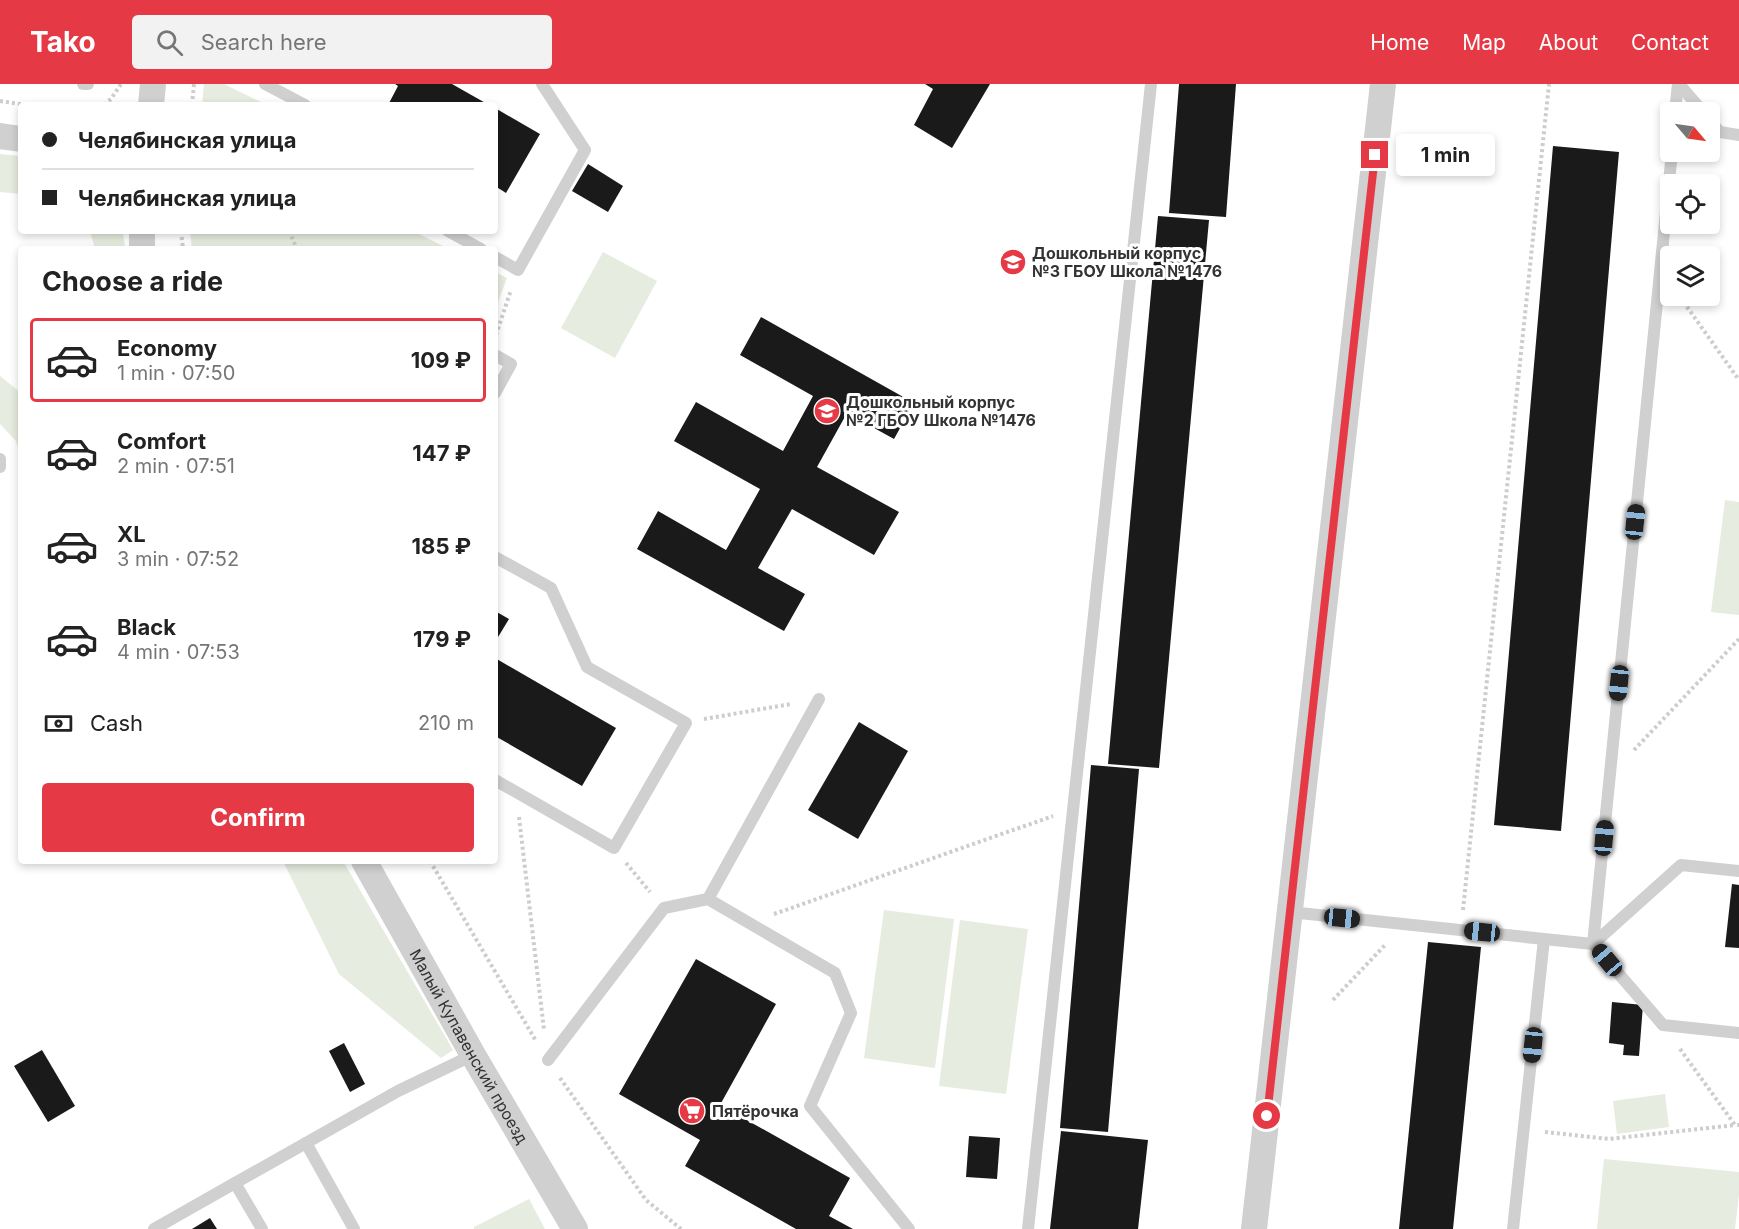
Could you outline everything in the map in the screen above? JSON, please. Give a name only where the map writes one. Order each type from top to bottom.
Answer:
[{"type":"street","points":[[151,102],[153,84]]},
{"type":"street","points":[[1254,1229],[1383,84]]},
{"type":"street","points":[[0,136],[18,139]]},
{"type":"street","name":"Малый Купавенский проезд","points":[[366,864],[473,1055],[575,1229]]},
{"type":"lane","points":[[83,84],[88,84]]},
{"type":"lane","points":[[265,84],[299,102]]},
{"type":"lane","points":[[498,259],[518,270],[585,150],[542,84]]},
{"type":"lane","points":[[1028,1229],[1150,84]]},
{"type":"lane","points":[[1677,102],[1679,84]]},
{"type":"lane","points":[[1679,84],[1694,102]]},
{"type":"lane","points":[[1720,132],[1739,135]]},
{"type":"lane","points":[[1593,944],[1671,162]]},
{"type":"lane","points":[[454,234],[476,246]]},
{"type":"lane","points":[[498,357],[511,364],[498,388]]},
{"type":"lane","points":[[0,459],[0,467]]},
{"type":"lane","points":[[498,559],[551,588],[587,667],[686,723],[614,848],[498,782]]},
{"type":"lane","points":[[708,899],[819,699]]},
{"type":"lane","points":[[1593,944],[1681,865],[1739,871]]},
{"type":"lane","points":[[548,1060],[664,908],[708,899],[835,973],[851,1013],[810,1106],[909,1229]]},
{"type":"lane","points":[[1290,912],[1593,944],[1663,1025],[1739,1033]]},
{"type":"lane","points":[[1513,1229],[1544,939]]},
{"type":"lane","points":[[154,1229],[398,1091],[473,1055]]},
{"type":"lane","points":[[306,1143],[354,1229]]},
{"type":"lane","points":[[235,1183],[262,1229]]},
{"type":"path","points":[[108,102],[121,84]]},
{"type":"path","points":[[192,102],[194,84]]},
{"type":"path","points":[[1461,930],[1549,84]]},
{"type":"path","points":[[0,101],[18,104]]},
{"type":"path","points":[[498,329],[518,270]]},
{"type":"path","points":[[1685,306],[1739,380]]},
{"type":"path","points":[[1610,775],[1739,639]]},
{"type":"path","points":[[686,723],[819,699]]},
{"type":"path","points":[[516,792],[548,1060]]},
{"type":"path","points":[[750,923],[1073,808]]},
{"type":"path","points":[[614,848],[664,908]]},
{"type":"path","points":[[1333,1000],[1406,924]]},
{"type":"path","points":[[1663,1025],[1737,1125]]},
{"type":"path","points":[[1524,1130],[1609,1139],[1737,1125]]},
{"type":"shaded area","points":[[204,84],[224,84],[261,102],[202,102]]},
{"type":"shaded area","points":[[0,154],[18,156],[18,194],[0,192]]},
{"type":"shaded area","points":[[91,234],[123,234],[125,246],[94,246]]},
{"type":"shaded area","points":[[190,234],[419,234],[443,246],[192,246]]},
{"type":"shaded area","points":[[603,252],[657,281],[615,358],[561,328]]},
{"type":"shaded area","points":[[498,274],[507,278],[498,302]]},
{"type":"shaded area","points":[[0,376],[18,391],[18,447],[16,441],[0,424]]},
{"type":"shaded area","points":[[1725,500],[1739,502],[1739,615],[1711,612]]},
{"type":"shaded area","points":[[284,864],[345,864],[453,1050],[441,1058],[339,974]]},
{"type":"shaded area","points":[[884,910],[954,919],[935,1068],[864,1058]]},
{"type":"shaded area","points":[[960,920],[1028,929],[1006,1094],[939,1086]]},
{"type":"shaded area","points":[[1665,1094],[1669,1127],[1617,1134],[1613,1101]]},
{"type":"shaded area","points":[[1604,1159],[1739,1172],[1735,1229],[1597,1229]]},
{"type":"shaded area","points":[[529,1199],[545,1229],[474,1229],[474,1227]]},
{"type":"building","points":[[395,84],[452,84],[484,102],[390,102],[398,86]]},
{"type":"building","points":[[925,84],[990,84],[952,148],[914,125],[933,89]]},
{"type":"building","points":[[1179,84],[1236,84],[1226,217],[1169,213]]},
{"type":"building","points":[[498,110],[540,134],[506,193],[498,188]]},
{"type":"building","points":[[1553,146],[1619,152],[1561,831],[1494,825]]},
{"type":"building","points":[[588,164],[623,186],[608,212],[572,191]]},
{"type":"building","points":[[1158,216],[1209,220],[1159,768],[1108,764]]},
{"type":"building","points":[[761,317],[914,403],[894,439],[847,413],[817,467],[899,512],[874,555],[792,509],[758,568],[805,594],[784,631],[637,549],[658,511],[726,550],[760,489],[674,441],[696,402],[783,451],[813,396],[740,355]]},
{"type":"building","points":[[498,613],[509,619],[498,637]]},
{"type":"building","points":[[498,660],[616,728],[582,786],[498,738]]},
{"type":"building","points":[[859,722],[908,751],[858,839],[808,810]]},
{"type":"building","points":[[1091,765],[1139,769],[1108,1132],[1060,1128]]},
{"type":"building","points":[[1732,884],[1739,885],[1739,948],[1725,947]]},
{"type":"building","points":[[1428,942],[1481,947],[1453,1229],[1399,1229]]},
{"type":"building","points":[[696,959],[776,1004],[720,1105],[850,1178],[829,1216],[853,1229],[796,1229],[685,1166],[700,1140],[619,1094]]},
{"type":"building","points":[[1612,1002],[1643,1005],[1639,1056],[1623,1055],[1624,1045],[1609,1043]]},
{"type":"building","points":[[344,1043],[365,1084],[350,1092],[329,1051]]},
{"type":"building","points":[[42,1050],[75,1106],[48,1122],[14,1066]]},
{"type":"building","points":[[1061,1131],[1148,1140],[1138,1229],[1050,1229]]},
{"type":"building","points":[[969,1136],[1000,1138],[997,1179],[966,1177]]},
{"type":"building","points":[[210,1218],[217,1229],[192,1229]]},
{"type":"place","name":"Дошкольный корпус №3 ГБОУ Школа №1476","points":[[1013,262]]},
{"type":"place","name":"Дошкольный корпус №2 ГБОУ Школа №1476","points":[[827,411]]},
{"type":"place","name":"Пятёрочка","points":[[692,1111]]},
{"type":"route","points":[[1267,1116],[1375,155]]}]
